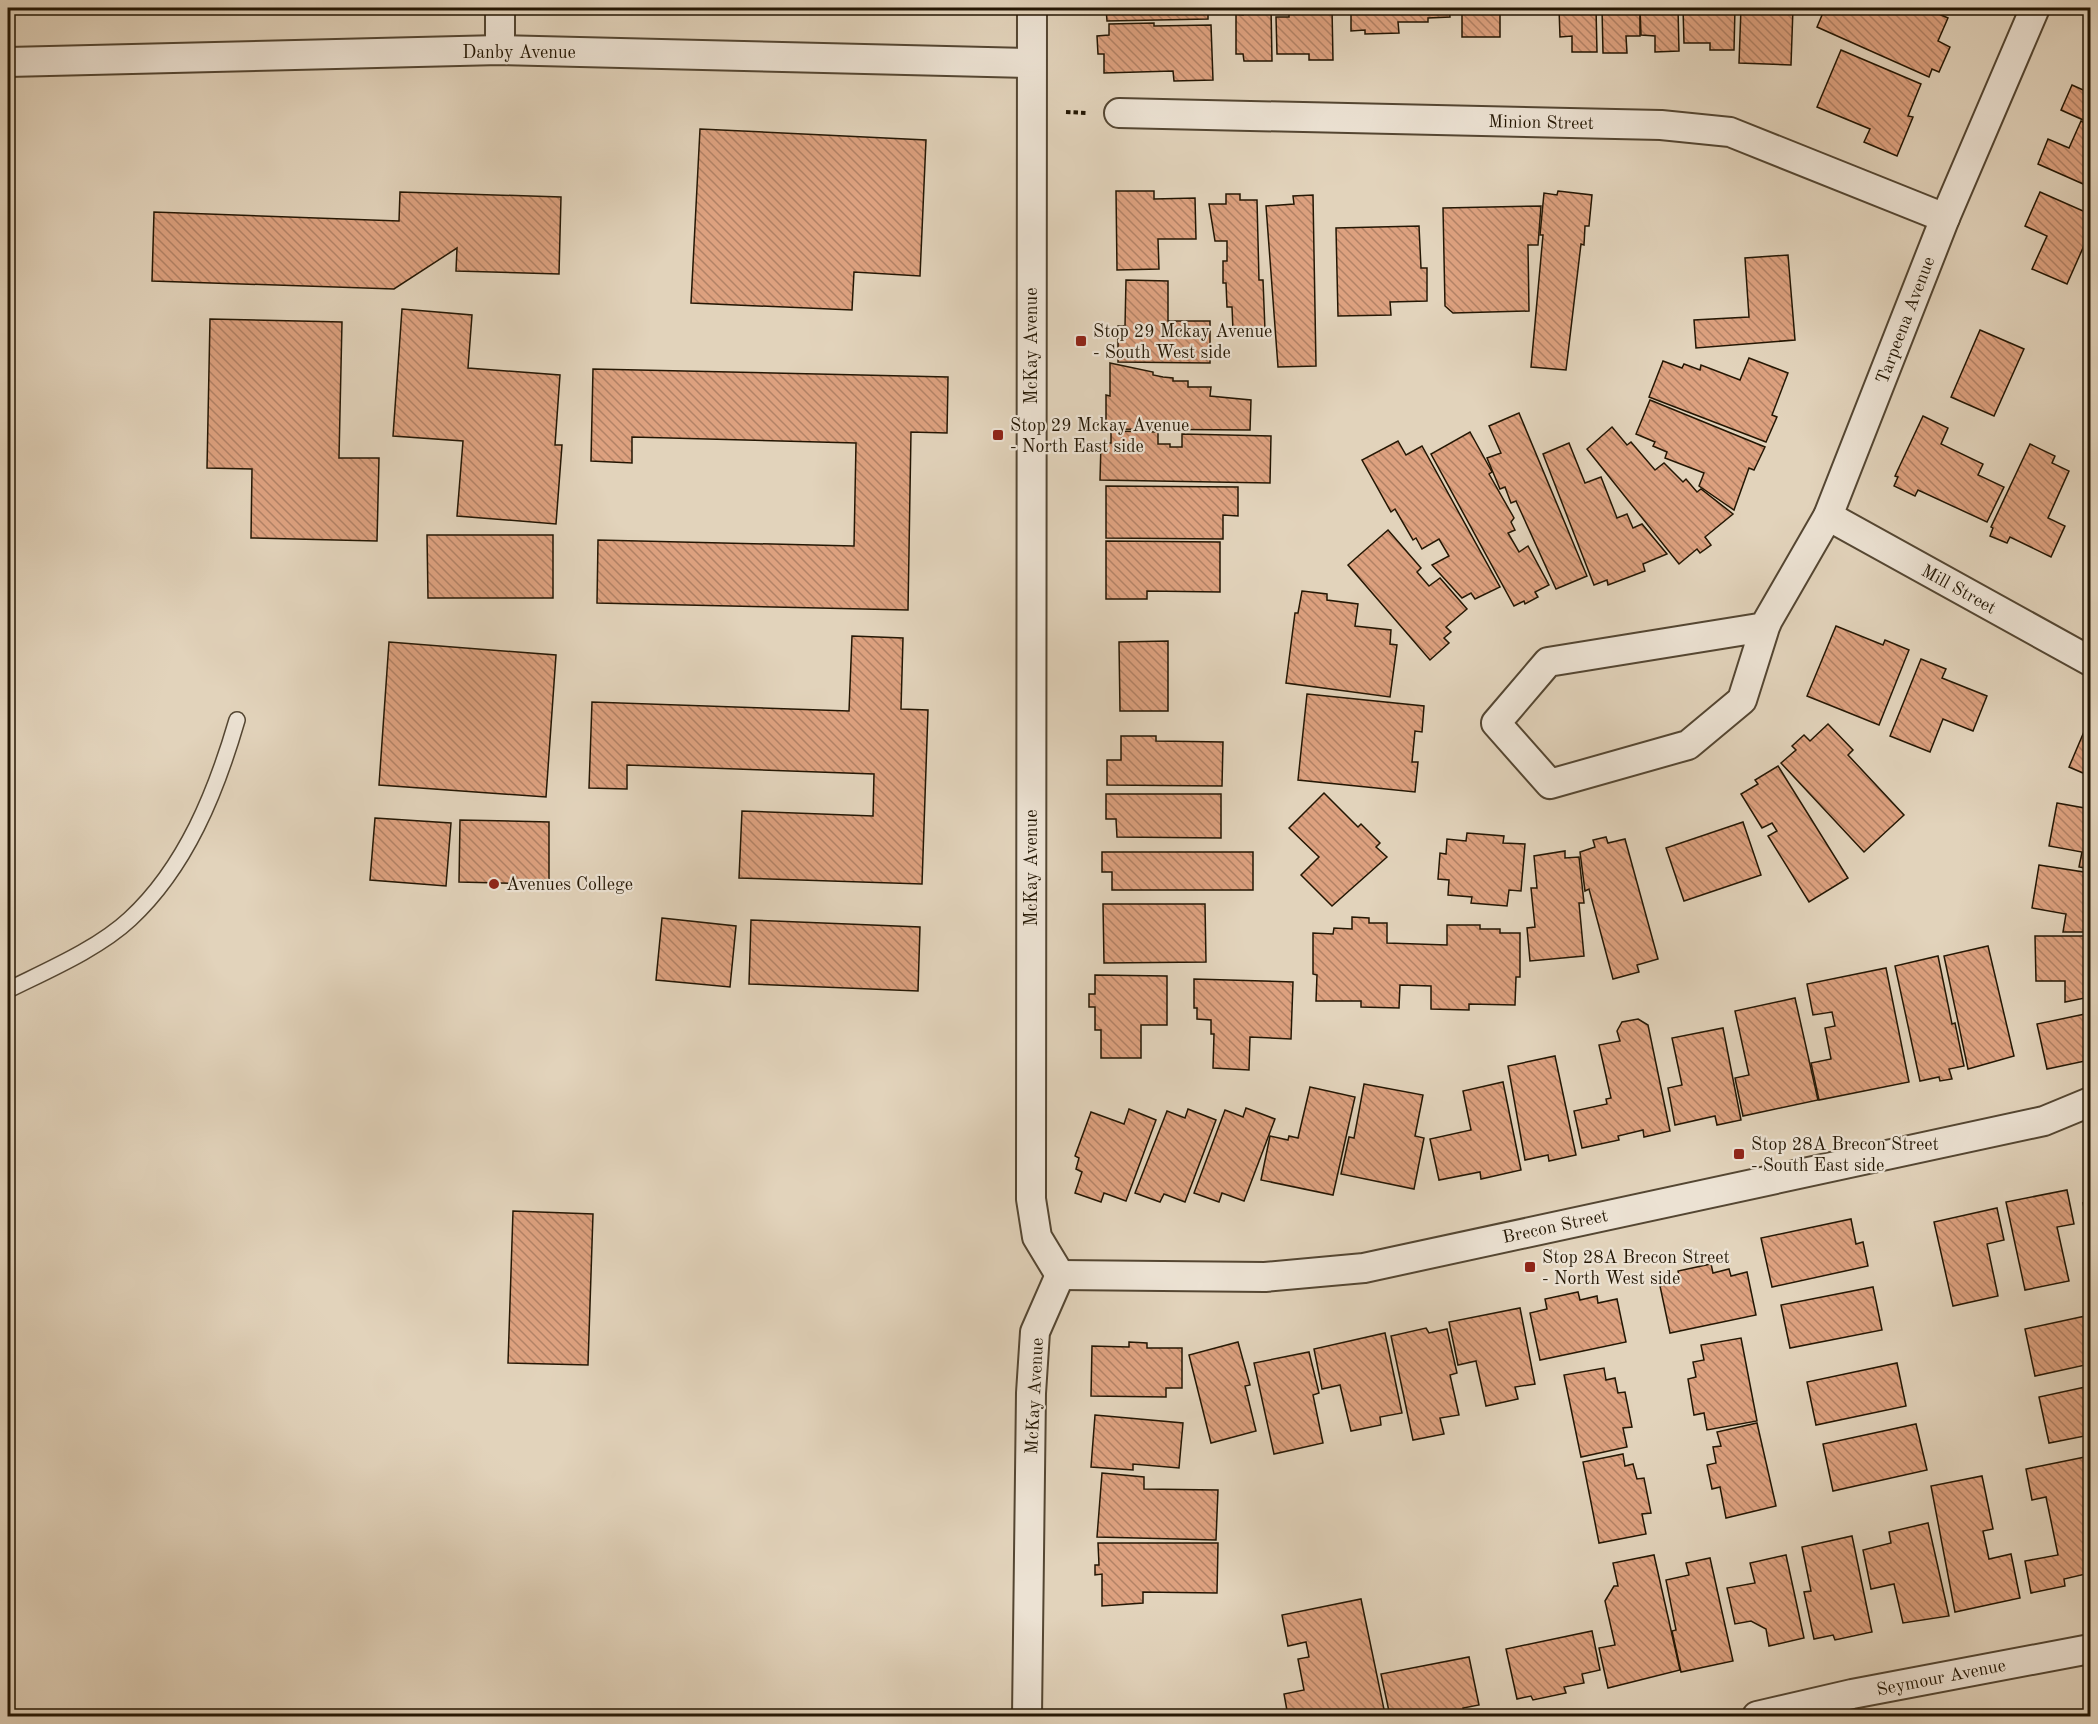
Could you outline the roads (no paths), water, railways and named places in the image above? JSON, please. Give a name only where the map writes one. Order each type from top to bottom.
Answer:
[{"type":"street","points":[[500,8],[500,50]]},
{"type":"street","name":"McKay Avenue","points":[[1027,1716],[1031,1393],[1035,1332],[1060,1275],[1037,1237],[1031,1199],[1032,8]]},
{"type":"street","name":"Tarpeena Avenue","points":[[1765,627],[1548,662],[1496,723],[1551,784],[1689,745],[1742,700],[1765,627],[1828,516],[1945,218],[2035,8]]},
{"type":"street","name":"Danby Avenue","points":[[8,62],[500,50],[1031,63]]},
{"type":"street","name":"Minion Street","points":[[1119,113],[1661,125],[1730,132],[1945,218]]},
{"type":"street","name":"Mill Street","points":[[1828,516],[2091,661]]},
{"type":"street","name":"Brecon Street","points":[[1060,1275],[1265,1277],[1364,1268],[2044,1121],[2091,1102]]},
{"type":"street","name":"Brecon Street","points":[[2044,1121],[2091,1120]]},
{"type":"street","name":"Seymour Avenue","points":[[1757,1716],[1852,1694],[2091,1648]]},
{"type":"lane","points":[[8,990],[100,940],[129,920],[152,895],[193,834],[211,797],[237,720]]},
{"type":"place","name":"Stop 29 Mckay Avenue - South West side","points":[[1081,341]]},
{"type":"place","name":"Stop 29 Mckay Avenue - North East side","points":[[998,435]]},
{"type":"place","name":"Avenues College","points":[[494,884]]},
{"type":"place","name":"Stop 28A Brecon Street - South East side","points":[[1739,1154]]},
{"type":"place","name":"Stop 28A Brecon Street - North West side","points":[[1530,1267]]}]
